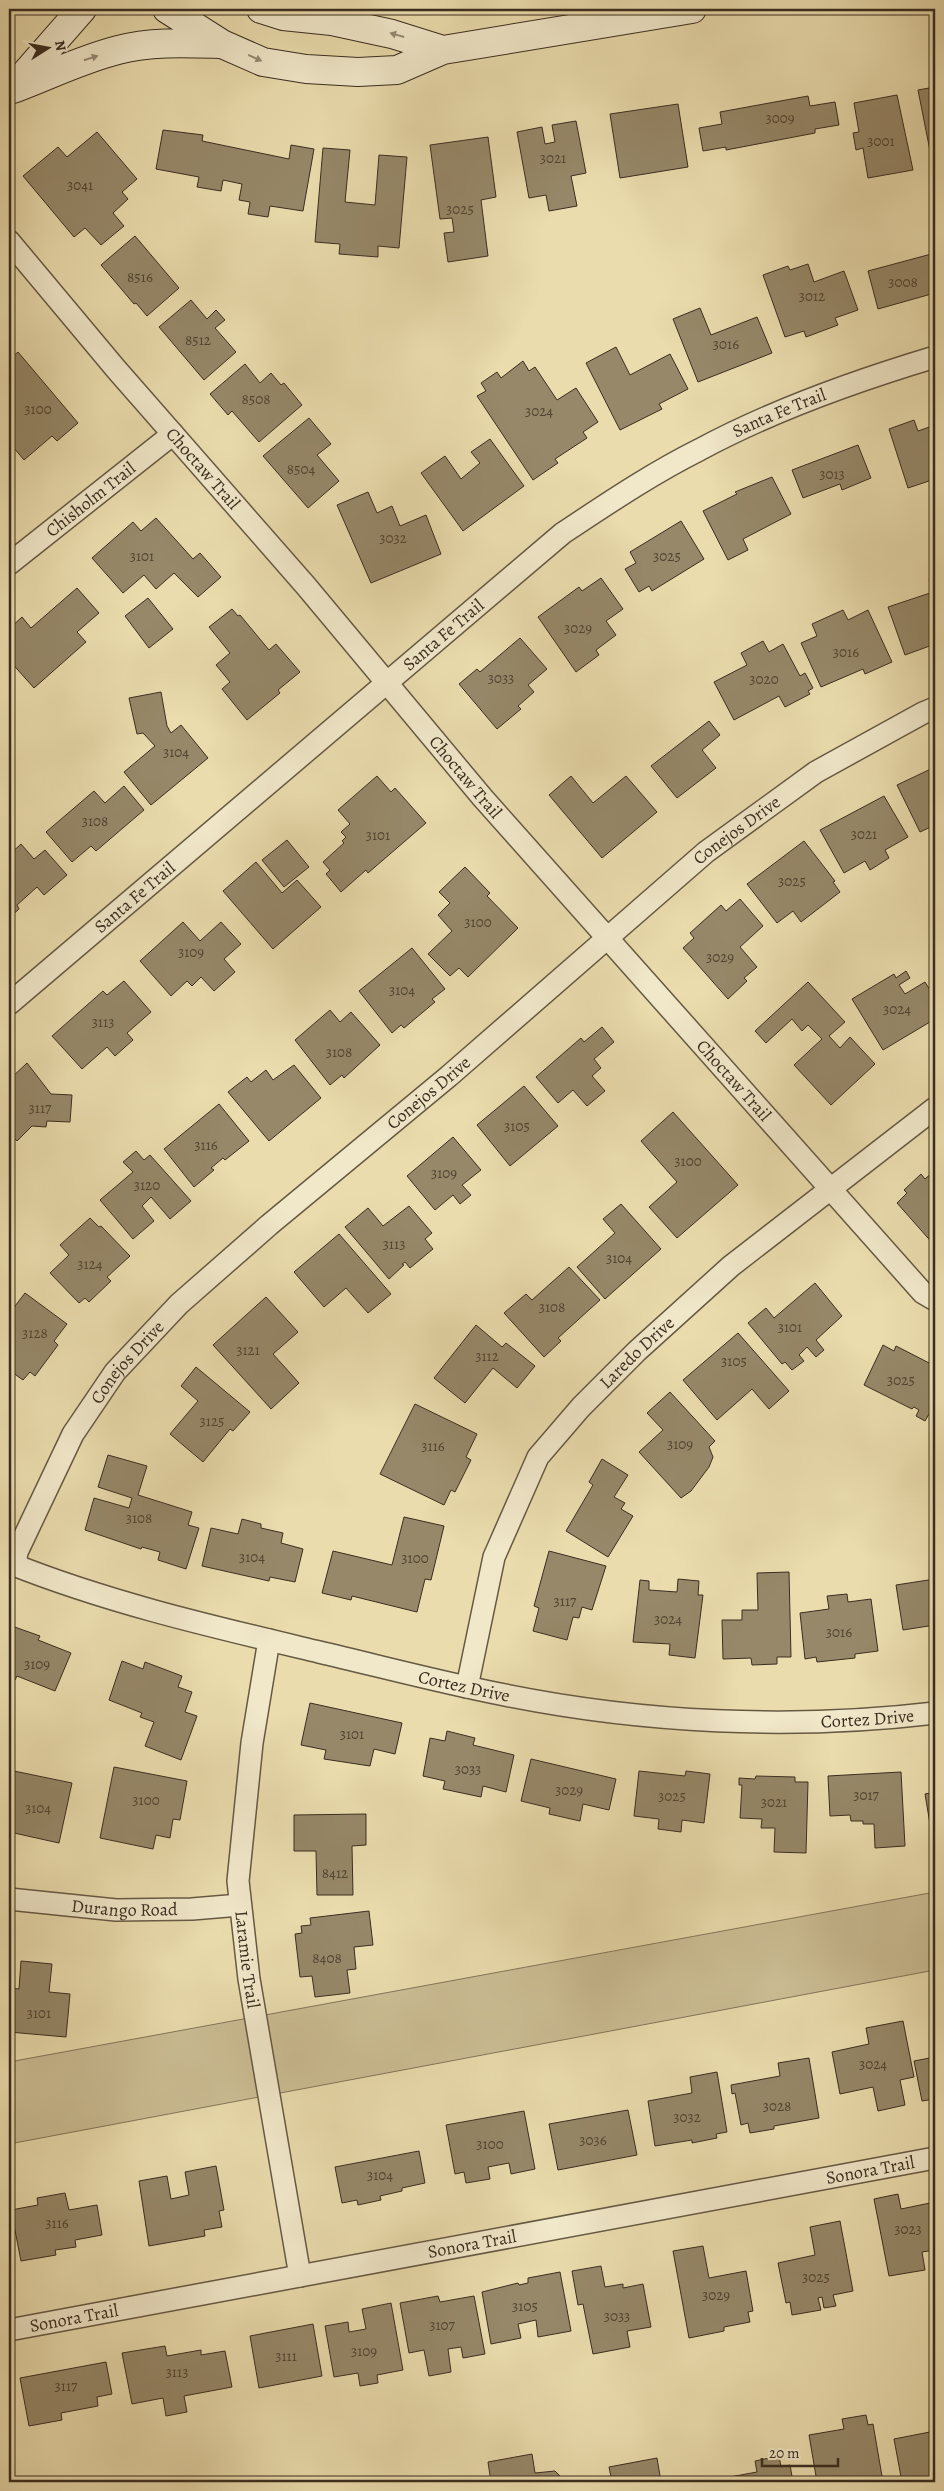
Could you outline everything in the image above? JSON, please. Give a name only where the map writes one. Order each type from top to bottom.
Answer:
[{"type":"main road","points":[[11,90],[82,9]]},
{"type":"main road","points":[[166,9],[222,44],[263,62],[306,69],[358,72],[397,70],[443,50],[692,9]]},
{"type":"main road","points":[[261,9],[284,16],[332,22],[392,34],[443,50]]},
{"type":"main road","points":[[11,90],[84,60],[120,49],[185,43],[222,44]]},
{"type":"street","name":"Choctaw Trail","points":[[9,241],[173,434],[306,586],[482,797],[923,1293],[935,1300]]},
{"type":"street","name":"Santa Fe Trail","points":[[9,1004],[563,533],[630,488],[699,449],[759,421],[888,371],[935,357]]},
{"type":"street","name":"Chisholm Trail","points":[[9,564],[173,434]]},
{"type":"street","name":"Conejos Drive","points":[[12,1564],[73,1434],[115,1372],[179,1304],[269,1225],[449,1076],[706,852],[816,772],[935,708]]},
{"type":"street","name":"Laredo Drive","points":[[467,1687],[494,1556],[538,1457],[581,1407],[637,1351],[731,1266],[935,1108]]},
{"type":"street","name":"Cortez Drive","points":[[12,1564],[75,1588],[195,1623],[501,1695],[642,1716],[759,1722],[891,1718],[935,1713]]},
{"type":"street","name":"Laramie Trail","points":[[270,1640],[252,1743],[238,1881],[249,1979],[300,2276]]},
{"type":"street","name":"Durango Road","points":[[9,1899],[116,1910],[192,1909],[240,1905]]},
{"type":"street","name":"Sonora Trail","points":[[9,2330],[935,2158]]},
{"type":"shaded area","points":[[935,1892],[935,1970],[9,2144],[9,2062]]},
{"type":"building","points":[[935,87],[935,166],[933,166],[918,90]]},
{"type":"building","points":[[897,95],[913,170],[868,178],[863,148],[856,150],[853,133],[859,132],[854,103]]},
{"type":"building","points":[[808,96],[810,106],[835,102],[839,125],[815,129],[815,133],[726,150],[726,147],[703,151],[699,128],[722,124],[720,112]]},
{"type":"building","points":[[678,104],[688,167],[620,178],[610,114]]},
{"type":"building","points":[[576,121],[586,173],[571,176],[577,206],[549,211],[546,195],[529,198],[517,132],[542,127],[545,144],[555,142],[552,125]]},
{"type":"building","points":[[163,130],[203,135],[202,141],[289,159],[291,145],[314,149],[303,211],[270,206],[268,217],[248,214],[250,202],[239,200],[242,184],[223,180],[221,191],[197,187],[199,177],[156,169]]},
{"type":"building","points":[[97,132],[137,179],[122,192],[128,199],[113,213],[124,226],[101,245],[85,228],[74,237],[23,176],[58,147],[67,157]]},
{"type":"building","points":[[488,137],[496,197],[481,200],[488,256],[448,262],[444,233],[454,232],[452,218],[440,219],[430,145]]},
{"type":"building","points":[[323,148],[350,150],[345,202],[375,205],[379,155],[407,157],[399,248],[378,246],[378,257],[339,254],[340,244],[315,242]]},
{"type":"building","points":[[135,236],[179,288],[147,316],[136,303],[134,304],[101,265]]},
{"type":"building","points":[[935,253],[935,293],[878,309],[868,271]]},
{"type":"building","points":[[808,264],[814,282],[844,271],[858,310],[835,318],[838,325],[806,337],[804,331],[785,337],[763,275],[788,266],[790,270]]},
{"type":"building","points":[[191,300],[207,319],[216,310],[225,320],[215,328],[236,352],[204,380],[159,327]]},
{"type":"building","points":[[700,308],[711,335],[757,317],[772,353],[698,382],[673,319]]},
{"type":"building","points":[[616,347],[630,375],[670,354],[688,389],[659,404],[662,409],[620,430],[586,363]]},
{"type":"building","points":[[18,352],[78,423],[57,441],[52,436],[24,460],[9,442],[9,395],[11,393],[9,390],[9,360]]},
{"type":"building","points":[[523,361],[529,371],[535,367],[557,400],[576,388],[598,422],[583,432],[587,438],[555,459],[558,463],[533,480],[477,396],[486,391],[481,383],[497,372],[501,378]]},
{"type":"building","points":[[245,364],[260,383],[271,373],[281,385],[284,383],[302,405],[259,442],[232,411],[228,415],[210,394]]},
{"type":"building","points":[[309,418],[331,444],[317,455],[339,481],[308,508],[263,456]]},
{"type":"building","points":[[914,420],[918,431],[935,425],[935,467],[931,469],[935,479],[908,488],[889,429]]},
{"type":"building","points":[[490,439],[524,486],[463,531],[421,473],[445,456],[461,479],[480,463],[471,452]]},
{"type":"building","points":[[858,445],[871,478],[842,490],[840,484],[803,498],[792,470]]},
{"type":"building","points":[[772,477],[791,514],[743,539],[748,550],[728,560],[703,511],[737,494],[735,492]]},
{"type":"building","points":[[368,492],[377,513],[392,506],[400,526],[426,515],[441,554],[371,583],[337,505]]},
{"type":"building","points":[[156,518],[193,559],[200,553],[221,577],[198,597],[174,573],[156,589],[144,575],[123,593],[92,558],[133,522],[141,531]]},
{"type":"building","points":[[681,521],[704,559],[652,591],[649,586],[639,592],[625,569],[636,563],[630,552]]},
{"type":"building","points":[[935,577],[935,644],[905,655],[888,607],[933,592],[929,579]]},
{"type":"building","points":[[601,578],[623,609],[606,621],[616,635],[596,650],[599,655],[576,672],[538,617],[579,587],[582,591]]},
{"type":"building","points":[[77,588],[99,613],[77,632],[86,642],[34,688],[9,660],[9,629],[22,617],[31,628]]},
{"type":"building","points":[[148,598],[173,629],[149,648],[125,616]]},
{"type":"building","points":[[232,609],[238,616],[240,615],[269,650],[276,644],[300,672],[278,690],[280,693],[247,720],[222,689],[230,682],[216,665],[230,653],[209,627]]},
{"type":"building","points":[[843,610],[848,620],[868,610],[892,662],[865,674],[863,669],[821,687],[801,643],[817,636],[812,624]]},
{"type":"building","points":[[520,638],[547,669],[528,685],[534,692],[518,706],[521,709],[497,729],[459,684],[477,669],[480,672]]},
{"type":"building","points":[[763,641],[769,652],[783,644],[800,676],[805,673],[813,688],[808,691],[810,694],[785,707],[779,696],[734,720],[714,682],[747,665],[741,653]]},
{"type":"building","points":[[161,692],[167,726],[171,733],[181,725],[208,758],[151,805],[124,772],[155,746],[143,733],[137,734],[129,698]]},
{"type":"building","points":[[709,721],[720,735],[702,750],[716,768],[677,798],[651,766]]},
{"type":"building","points":[[935,767],[935,825],[920,832],[897,785]]},
{"type":"building","points":[[377,776],[391,792],[395,788],[426,823],[368,873],[366,870],[341,892],[326,874],[330,870],[323,862],[344,843],[342,841],[346,837],[341,832],[350,824],[338,810]]},
{"type":"building","points":[[571,776],[593,803],[626,776],[657,812],[602,858],[549,795]]},
{"type":"building","points":[[124,786],[144,810],[96,851],[91,846],[72,862],[46,832],[94,791],[105,803]]},
{"type":"building","points":[[884,796],[908,837],[885,850],[889,858],[870,870],[865,861],[844,873],[820,830]]},
{"type":"building","points":[[287,840],[309,867],[284,887],[262,860]]},
{"type":"building","points":[[804,841],[835,881],[833,882],[840,892],[801,922],[793,911],[777,923],[747,884]]},
{"type":"building","points":[[21,844],[34,859],[45,850],[67,875],[44,895],[37,887],[17,905],[19,909],[9,918],[9,855]]},
{"type":"building","points":[[256,862],[282,893],[297,880],[321,907],[273,949],[223,891]]},
{"type":"building","points":[[465,867],[490,893],[487,896],[518,928],[468,977],[459,968],[450,976],[428,954],[452,931],[438,915],[450,903],[439,892]]},
{"type":"building","points":[[740,899],[763,926],[740,947],[757,967],[744,978],[747,981],[728,999],[683,948],[694,938],[690,933],[721,905],[726,911]]},
{"type":"building","points":[[183,922],[200,941],[221,922],[241,944],[224,959],[235,972],[214,991],[201,977],[192,986],[187,981],[171,996],[140,961]]},
{"type":"building","points":[[412,948],[445,989],[432,999],[435,1002],[404,1028],[401,1025],[392,1033],[359,991]]},
{"type":"building","points":[[935,954],[935,965],[931,956]]},
{"type":"building","points":[[906,971],[910,978],[899,985],[905,994],[925,982],[935,998],[935,1019],[883,1050],[852,999],[894,974],[896,978]]},
{"type":"building","points":[[124,981],[151,1012],[127,1033],[133,1040],[115,1056],[107,1047],[82,1069],[52,1036],[103,991],[107,995]]},
{"type":"building","points":[[808,982],[845,1022],[829,1036],[840,1048],[850,1037],[875,1064],[831,1105],[794,1065],[822,1039],[808,1025],[802,1031],[792,1019],[766,1043],[755,1031]]},
{"type":"building","points":[[330,1010],[340,1022],[351,1012],[380,1045],[344,1078],[342,1075],[330,1085],[295,1040]]},
{"type":"building","points":[[602,1027],[614,1042],[594,1059],[601,1068],[592,1076],[605,1091],[587,1106],[573,1090],[558,1103],[536,1077],[581,1038],[584,1042]]},
{"type":"building","points":[[27,1063],[51,1094],[72,1095],[70,1122],[47,1121],[46,1127],[32,1126],[17,1141],[9,1133],[9,1080]]},
{"type":"building","points":[[294,1065],[321,1098],[269,1141],[228,1092],[247,1077],[251,1082],[266,1070],[273,1080]]},
{"type":"building","points":[[524,1086],[558,1126],[510,1166],[477,1125]]},
{"type":"building","points":[[219,1104],[249,1141],[225,1160],[223,1158],[211,1168],[214,1170],[194,1187],[164,1149]]},
{"type":"building","points":[[673,1112],[738,1185],[677,1238],[649,1207],[677,1182],[641,1141]]},
{"type":"building","points":[[453,1137],[481,1170],[462,1185],[471,1195],[460,1204],[453,1195],[435,1210],[407,1176]]},
{"type":"building","points":[[136,1151],[144,1160],[150,1155],[191,1201],[170,1219],[151,1197],[142,1206],[154,1221],[133,1239],[100,1200],[133,1172],[123,1162]]},
{"type":"building","points":[[935,1170],[935,1246],[897,1203],[907,1193],[904,1190],[921,1174],[925,1179]]},
{"type":"building","points":[[621,1204],[661,1249],[605,1299],[577,1267],[615,1233],[603,1219]]},
{"type":"building","points":[[409,1206],[432,1233],[425,1239],[433,1249],[410,1268],[405,1262],[402,1264],[404,1265],[389,1279],[345,1227],[368,1208],[383,1226]]},
{"type":"building","points":[[90,1218],[99,1227],[101,1226],[130,1256],[107,1277],[111,1281],[89,1302],[85,1298],[79,1303],[50,1273],[69,1255],[60,1245]]},
{"type":"building","points":[[339,1234],[391,1294],[368,1313],[346,1288],[324,1307],[294,1272]]},
{"type":"building","points":[[569,1267],[600,1300],[558,1338],[561,1341],[544,1357],[504,1313],[526,1294],[532,1300]]},
{"type":"building","points":[[815,1283],[842,1316],[816,1340],[824,1350],[816,1357],[807,1347],[799,1355],[804,1361],[792,1370],[785,1362],[782,1364],[748,1323],[766,1308],[774,1318]]},
{"type":"building","points":[[25,1293],[67,1324],[54,1341],[58,1345],[35,1376],[30,1372],[23,1380],[9,1370],[9,1307],[12,1310]]},
{"type":"building","points":[[266,1297],[298,1332],[273,1354],[299,1383],[271,1409],[213,1345]]},
{"type":"building","points":[[476,1325],[502,1347],[506,1343],[535,1366],[517,1388],[493,1368],[465,1403],[434,1378]]},
{"type":"building","points":[[738,1333],[789,1391],[769,1409],[752,1389],[717,1420],[683,1380]]},
{"type":"building","points":[[883,1345],[894,1351],[896,1346],[935,1366],[931,1373],[935,1375],[934,1416],[929,1414],[925,1421],[916,1416],[919,1410],[914,1407],[912,1409],[864,1385]]},
{"type":"building","points":[[196,1367],[250,1412],[233,1431],[230,1429],[203,1462],[170,1434],[198,1401],[181,1386]]},
{"type":"building","points":[[670,1392],[715,1441],[709,1447],[713,1457],[709,1467],[691,1491],[681,1498],[639,1452],[663,1430],[647,1413]]},
{"type":"building","points":[[415,1404],[477,1434],[466,1457],[471,1460],[455,1492],[451,1490],[444,1505],[380,1474]]},
{"type":"building","points":[[108,1455],[147,1466],[138,1495],[192,1512],[188,1525],[199,1528],[186,1569],[158,1560],[160,1552],[142,1547],[141,1549],[85,1530],[94,1498],[129,1508],[132,1498],[98,1487]]},
{"type":"building","points":[[602,1459],[628,1475],[614,1497],[625,1503],[621,1509],[633,1516],[608,1557],[566,1531],[593,1485],[589,1482]]},
{"type":"building","points":[[404,1517],[444,1526],[431,1580],[425,1579],[417,1612],[352,1596],[351,1600],[322,1593],[333,1551],[392,1565]]},
{"type":"building","points":[[242,1519],[261,1524],[261,1528],[283,1533],[281,1543],[303,1549],[295,1582],[270,1577],[269,1581],[202,1566],[211,1528],[238,1534]]},
{"type":"building","points":[[549,1551],[606,1566],[592,1610],[582,1607],[579,1618],[573,1617],[567,1640],[533,1631],[539,1608],[534,1606]]},
{"type":"building","points":[[789,1572],[791,1657],[777,1657],[777,1664],[752,1665],[751,1658],[723,1659],[722,1620],[742,1620],[742,1610],[758,1610],[757,1573]]},
{"type":"building","points":[[678,1579],[699,1581],[698,1595],[703,1595],[695,1658],[669,1655],[670,1644],[633,1642],[640,1580],[649,1581],[649,1590],[677,1592]]},
{"type":"building","points":[[935,1579],[935,1625],[903,1630],[896,1585]]},
{"type":"building","points":[[847,1594],[848,1602],[871,1599],[878,1651],[855,1654],[855,1658],[817,1662],[816,1657],[805,1659],[800,1613],[829,1609],[827,1596]]},
{"type":"building","points":[[9,1625],[40,1636],[38,1640],[71,1653],[55,1691],[17,1676],[15,1680],[9,1678]]},
{"type":"building","points":[[122,1661],[143,1669],[145,1662],[182,1676],[178,1687],[192,1692],[185,1712],[197,1716],[181,1760],[145,1746],[154,1722],[140,1717],[142,1713],[109,1700]]},
{"type":"building","points":[[310,1703],[402,1723],[395,1754],[374,1749],[370,1766],[324,1759],[326,1750],[301,1745]]},
{"type":"building","points":[[447,1731],[475,1738],[473,1745],[514,1755],[506,1792],[483,1786],[481,1797],[443,1789],[445,1781],[423,1776],[430,1738],[445,1741]]},
{"type":"building","points":[[531,1759],[616,1779],[609,1810],[583,1804],[580,1821],[549,1814],[550,1808],[521,1801]]},
{"type":"building","points":[[114,1767],[187,1781],[180,1820],[173,1819],[170,1838],[156,1835],[153,1849],[100,1838]]},
{"type":"building","points":[[9,1770],[72,1783],[59,1843],[14,1833],[13,1838],[9,1837]]},
{"type":"building","points":[[639,1771],[685,1776],[686,1771],[710,1774],[704,1823],[682,1820],[681,1832],[658,1829],[659,1819],[634,1816]]},
{"type":"building","points":[[901,1772],[905,1846],[875,1848],[874,1824],[863,1824],[863,1821],[851,1821],[850,1815],[830,1816],[828,1776]]},
{"type":"building","points":[[756,1776],[795,1777],[795,1782],[808,1782],[806,1853],[774,1852],[775,1828],[761,1828],[762,1819],[740,1818],[742,1785],[739,1785],[739,1778],[755,1779]]},
{"type":"building","points":[[935,1792],[935,1829],[931,1830],[925,1794]]},
{"type":"building","points":[[366,1814],[366,1845],[352,1846],[353,1895],[317,1895],[316,1851],[294,1851],[294,1815]]},
{"type":"building","points":[[369,1911],[373,1945],[354,1947],[356,1969],[347,1970],[350,1993],[315,1997],[312,1976],[300,1977],[295,1934],[302,1933],[301,1926],[311,1925],[310,1918]]},
{"type":"building","points":[[21,1961],[52,1964],[49,1992],[70,1994],[66,2037],[9,2032],[9,1988],[19,1989]]},
{"type":"building","points":[[903,2021],[914,2077],[900,2080],[905,2105],[878,2111],[873,2087],[840,2094],[832,2052],[869,2044],[866,2028]]},
{"type":"building","points":[[935,2057],[935,2099],[922,2101],[914,2061]]},
{"type":"building","points":[[809,2058],[819,2118],[774,2126],[774,2129],[750,2133],[748,2123],[741,2125],[735,2093],[732,2094],[731,2085],[780,2076],[778,2063]]},
{"type":"building","points":[[717,2072],[727,2132],[716,2134],[717,2138],[692,2143],[692,2140],[655,2146],[648,2101],[692,2093],[690,2077]]},
{"type":"building","points":[[628,2110],[637,2155],[558,2170],[549,2124]]},
{"type":"building","points":[[524,2111],[535,2169],[511,2174],[509,2163],[488,2167],[490,2179],[466,2183],[464,2172],[455,2174],[446,2125]]},
{"type":"building","points":[[419,2151],[425,2183],[402,2188],[402,2191],[380,2196],[381,2200],[358,2205],[357,2200],[342,2203],[335,2167]]},
{"type":"building","points":[[216,2166],[224,2210],[219,2211],[222,2227],[204,2230],[205,2236],[149,2246],[139,2181],[167,2176],[171,2199],[189,2195],[185,2172]]},
{"type":"building","points":[[65,2193],[69,2210],[97,2205],[102,2235],[75,2240],[76,2247],[55,2250],[56,2255],[21,2261],[11,2210],[38,2205],[37,2198]]},
{"type":"building","points":[[898,2194],[901,2209],[930,2203],[931,2207],[935,2206],[935,2250],[922,2252],[925,2270],[889,2276],[874,2199]]},
{"type":"building","points":[[840,2221],[853,2291],[833,2295],[836,2306],[824,2308],[822,2297],[818,2298],[821,2310],[792,2315],[790,2302],[786,2303],[778,2263],[815,2255],[810,2227]]},
{"type":"building","points":[[703,2246],[709,2278],[746,2271],[753,2311],[748,2312],[750,2322],[724,2327],[724,2331],[689,2338],[673,2251]]},
{"type":"building","points":[[601,2266],[605,2287],[623,2284],[623,2288],[643,2284],[651,2327],[627,2331],[630,2347],[593,2354],[583,2304],[578,2305],[572,2271]]},
{"type":"building","points":[[560,2272],[571,2331],[538,2337],[536,2320],[518,2324],[521,2338],[491,2344],[482,2292],[518,2283],[519,2285],[528,2283],[528,2278]]},
{"type":"building","points":[[438,2296],[440,2302],[474,2296],[485,2354],[463,2358],[461,2347],[448,2349],[451,2372],[429,2376],[424,2350],[409,2353],[400,2303]]},
{"type":"building","points":[[391,2303],[403,2370],[377,2375],[378,2383],[360,2386],[358,2373],[334,2377],[325,2326],[348,2322],[349,2332],[366,2329],[362,2309]]},
{"type":"building","points":[[313,2324],[322,2376],[259,2388],[250,2336]]},
{"type":"building","points":[[165,2346],[167,2356],[201,2350],[201,2355],[225,2351],[232,2387],[184,2396],[187,2412],[166,2416],[163,2398],[132,2404],[122,2353]]},
{"type":"building","points":[[106,2362],[112,2394],[97,2397],[98,2406],[61,2413],[62,2420],[29,2426],[20,2378]]},
{"type":"building","points":[[866,2415],[868,2425],[873,2424],[883,2482],[852,2482],[852,2480],[817,2482],[809,2435],[844,2429],[842,2419]]},
{"type":"building","points":[[935,2431],[935,2482],[902,2482],[894,2439]]},
{"type":"building","points":[[532,2454],[535,2473],[555,2471],[566,2482],[491,2482],[488,2462]]},
{"type":"building","points":[[779,2456],[781,2467],[790,2465],[793,2482],[719,2482],[719,2479],[757,2472],[755,2461]]},
{"type":"building","points":[[657,2458],[661,2482],[612,2482],[609,2467]]}]
